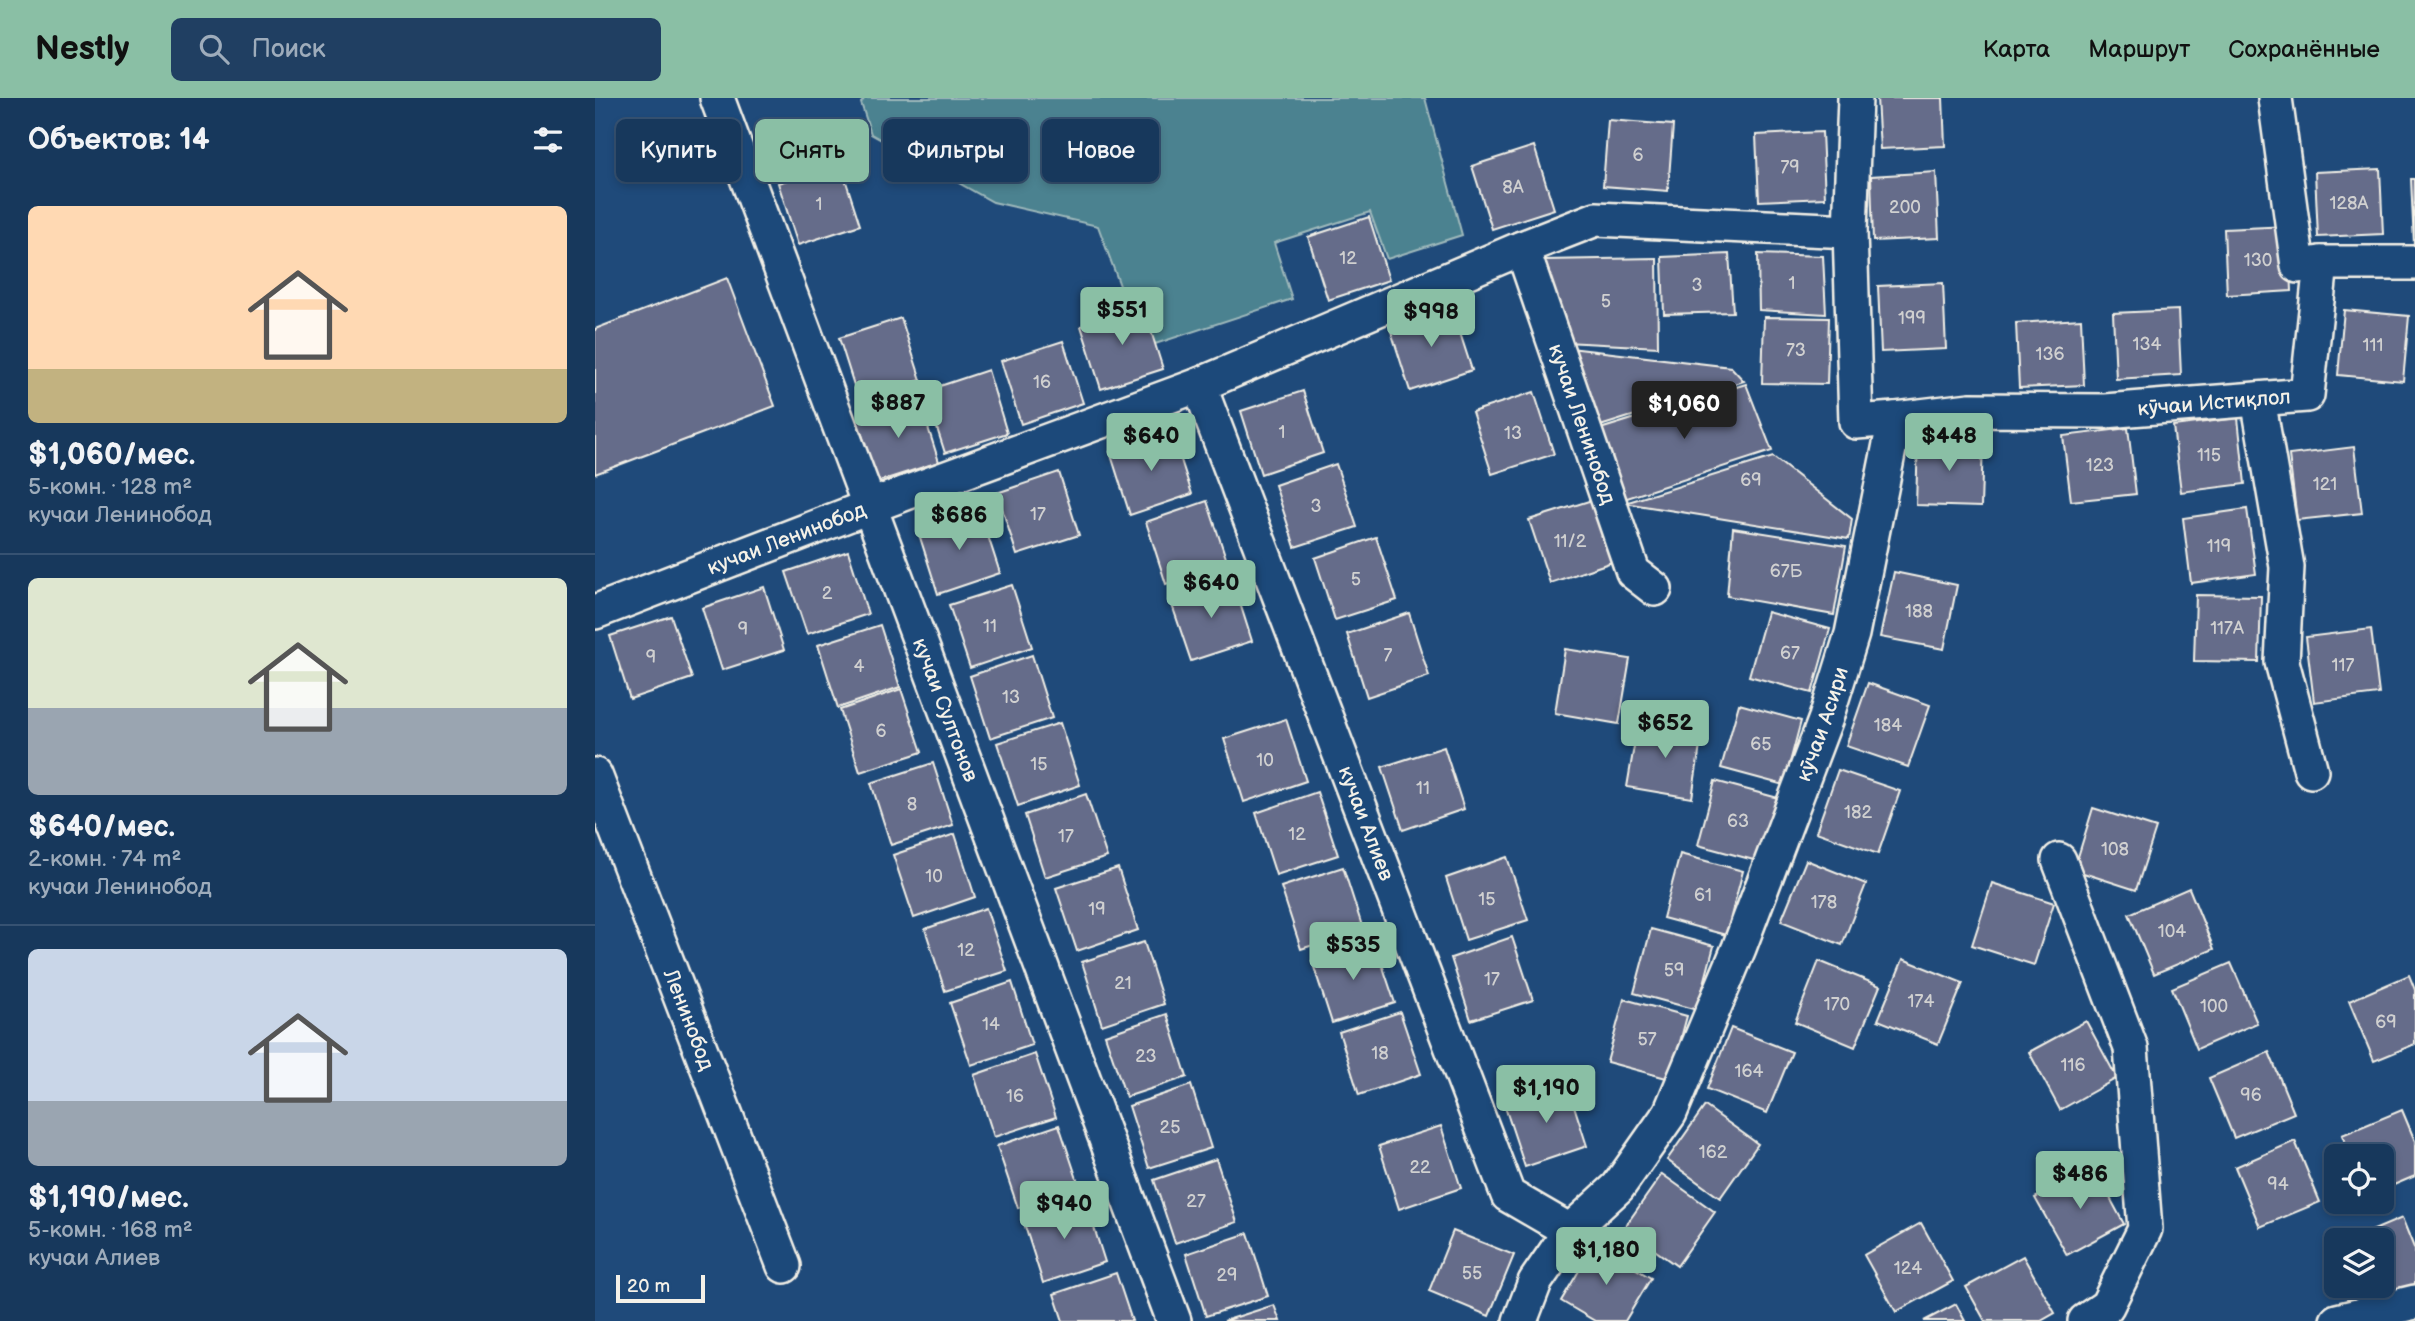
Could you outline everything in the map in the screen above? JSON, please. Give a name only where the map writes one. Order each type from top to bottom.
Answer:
[{"type":"street","name":"кучаи Султонов","points":[[717,98],[1174,1321]]},
{"type":"street","points":[[1855,98],[1850,232],[1856,422],[1895,419]]},
{"type":"street","points":[[2275,98],[2298,266],[2321,262],[2415,263]]},
{"type":"street","name":"кучаи Ленинобод","points":[[595,612],[868,507],[1199,385],[1596,219],[1850,232]]},
{"type":"street","name":"кучаи Ленинобод","points":[[1522,248],[1633,572],[1655,589]]},
{"type":"street","name":"кӯчаи Истиқлол","points":[[1895,419],[1970,410],[2105,411],[2307,395],[2321,262]]},
{"type":"street","name":"кучаи Алиев","points":[[1199,385],[1508,1195],[1570,1231]]},
{"type":"street","points":[[2258,399],[2287,567],[2282,662],[2311,771]]},
{"type":"street","name":"кӯчаи Асири","points":[[1520,1321],[1535,1282],[1570,1231],[1618,1187],[1670,1113],[1739,947],[1826,718],[1851,634],[1895,419]]},
{"type":"street","name":"Ленинобод","points":[[595,775],[784,1266]]},
{"type":"street","points":[[2059,860],[2131,1048],[2145,1229],[2096,1314]]},
{"type":"street","points":[[2337,1321],[2415,1302]]},
{"type":"green space","points":[[865,98],[1425,98],[1462,235],[1387,259],[1370,212],[1274,243],[1292,299],[1143,348],[1098,226],[993,202],[957,182],[1028,182],[1028,119],[883,119],[883,141],[871,134],[869,119],[866,119],[861,103]]},
{"type":"building","points":[[1877,98],[1943,98],[1945,146],[1880,149]]},
{"type":"building","points":[[1608,120],[1673,125],[1668,191],[1603,186]]},
{"type":"building","points":[[1822,132],[1825,198],[1759,201],[1756,135]]},
{"type":"building","points":[[1534,146],[1554,209],[1492,229],[1472,166]]},
{"type":"building","points":[[2380,169],[2383,234],[2318,237],[2315,172]]},
{"type":"building","points":[[1936,172],[1939,238],[1873,241],[1871,176]]},
{"type":"building","points":[[2411,179],[2415,179],[2414,245]]},
{"type":"building","points":[[846,182],[860,225],[798,245],[778,183]]},
{"type":"building","points":[[1369,217],[1389,280],[1328,300],[1308,237]]},
{"type":"building","points":[[2289,226],[2292,291],[2227,295],[2224,229]]},
{"type":"building","points":[[1729,254],[1733,312],[1664,314],[1662,257]]},
{"type":"building","points":[[1758,254],[1823,256],[1826,314],[1759,310]]},
{"type":"building","points":[[1657,258],[1658,347],[1565,342],[1543,260]]},
{"type":"building","points":[[727,278],[775,406],[595,474],[595,329]]},
{"type":"building","points":[[1943,283],[1946,349],[1881,352],[1878,286]]},
{"type":"building","points":[[1143,306],[1163,369],[1101,389],[1081,326]]},
{"type":"building","points":[[1452,308],[1472,370],[1410,391],[1390,328]]},
{"type":"building","points":[[2178,310],[2181,375],[2116,379],[2113,313]]},
{"type":"building","points":[[2344,310],[2409,316],[2403,381],[2338,375]]},
{"type":"building","points":[[1764,317],[1829,318],[1827,384],[1762,383]]},
{"type":"building","points":[[901,318],[921,380],[859,401],[839,338]]},
{"type":"building","points":[[2081,319],[2084,385],[2019,388],[2016,323]]},
{"type":"building","points":[[1063,341],[1083,403],[1021,424],[1001,361]]},
{"type":"building","points":[[1570,348],[1731,367],[1744,381],[1597,427]]},
{"type":"building","points":[[988,370],[1007,433],[945,453],[925,391]]},
{"type":"building","points":[[1746,384],[1772,451],[1621,500],[1597,430]]},
{"type":"building","points":[[1303,391],[1323,453],[1261,474],[1241,411]]},
{"type":"building","points":[[1534,392],[1554,454],[1492,474],[1472,412]]},
{"type":"building","points":[[919,399],[939,462],[877,482],[857,419]]},
{"type":"building","points":[[2238,418],[2245,484],[2181,492],[2173,426]]},
{"type":"building","points":[[2128,428],[2136,494],[2071,501],[2063,436]]},
{"type":"building","points":[[1172,432],[1192,494],[1130,515],[1110,452]]},
{"type":"building","points":[[1918,439],[1983,441],[1981,507],[1916,505]]},
{"type":"building","points":[[2354,447],[2362,513],[2297,520],[2289,455]]},
{"type":"building","points":[[1773,457],[1852,519],[1849,539],[1625,503]]},
{"type":"building","points":[[1336,464],[1357,527],[1295,547],[1275,485]]},
{"type":"building","points":[[1059,472],[1079,535],[1017,555],[997,493]]},
{"type":"building","points":[[1592,500],[1612,562],[1550,583],[1529,520]]},
{"type":"building","points":[[1207,501],[1228,564],[1166,584],[1146,522]]},
{"type":"building","points":[[2247,509],[2256,574],[2191,583],[2183,518]]},
{"type":"building","points":[[980,511],[1000,573],[938,594],[918,531]]},
{"type":"building","points":[[1733,528],[1846,546],[1834,615],[1727,596]]},
{"type":"building","points":[[1376,537],[1397,600],[1335,620],[1315,558]]},
{"type":"building","points":[[848,551],[868,614],[807,634],[786,572]]},
{"type":"building","points":[[1894,572],[1957,585],[1944,649],[1880,637]]},
{"type":"building","points":[[1232,578],[1252,641],[1191,661],[1170,599]]},
{"type":"building","points":[[1012,585],[1032,647],[970,668],[949,605]]},
{"type":"building","points":[[764,587],[784,650],[722,670],[702,608]]},
{"type":"building","points":[[2196,595],[2261,596],[2259,662],[2194,661]]},
{"type":"building","points":[[1767,612],[1830,629],[1812,693],[1749,676]]},
{"type":"building","points":[[1409,613],[1429,676],[1367,697],[1347,634]]},
{"type":"building","points":[[671,616],[692,678],[630,699],[610,636]]},
{"type":"building","points":[[880,625],[900,687],[838,708],[818,645]]},
{"type":"building","points":[[2371,629],[2379,694],[2314,702],[2306,637]]},
{"type":"building","points":[[1565,649],[1630,659],[1619,724],[1555,713]]},
{"type":"building","points":[[1032,655],[1052,718],[990,738],[970,676]]},
{"type":"building","points":[[1868,683],[1930,705],[1908,767],[1846,746]]},
{"type":"building","points":[[901,689],[922,752],[860,772],[840,710]]},
{"type":"building","points":[[1739,704],[1801,721],[1784,785],[1721,768]]},
{"type":"building","points":[[1286,719],[1306,781],[1244,802],[1224,739]]},
{"type":"building","points":[[1060,723],[1080,785],[1018,806],[997,743]]},
{"type":"building","points":[[1638,723],[1702,733],[1692,798],[1627,787]]},
{"type":"building","points":[[1444,747],[1464,809],[1403,830],[1382,767]]},
{"type":"building","points":[[933,763],[953,825],[891,845],[871,783]]},
{"type":"building","points":[[1838,770],[1900,791],[1878,854],[1816,832]]},
{"type":"building","points":[[1715,781],[1778,798],[1761,862],[1698,845]]},
{"type":"building","points":[[1317,792],[1338,855],[1276,875],[1256,813]]},
{"type":"building","points":[[1086,794],[1107,857],[1045,877],[1025,815]]},
{"type":"building","points":[[2093,808],[2156,828],[2136,890],[2074,870]]},
{"type":"building","points":[[955,834],[975,897],[914,918],[893,855]]},
{"type":"building","points":[[1680,854],[1743,871],[1726,935],[1663,918]]},
{"type":"building","points":[[1507,857],[1528,920],[1466,940],[1446,878]]},
{"type":"building","points":[[1806,860],[1866,884],[1842,945],[1781,921]]},
{"type":"building","points":[[1343,867],[1363,929],[1301,949],[1281,887]]},
{"type":"building","points":[[1118,868],[1138,930],[1077,951],[1056,888]]},
{"type":"building","points":[[1992,883],[2054,903],[2034,965],[1972,945]]},
{"type":"building","points":[[2189,888],[2214,949],[2154,974],[2129,914]]},
{"type":"building","points":[[986,908],[1007,971],[945,991],[925,929]]},
{"type":"building","points":[[1651,929],[1714,946],[1697,1010],[1634,993]]},
{"type":"building","points":[[1512,937],[1533,1000],[1471,1020],[1451,958]]},
{"type":"building","points":[[1374,940],[1395,1003],[1332,1023],[1312,961]]},
{"type":"building","points":[[1144,942],[1164,1004],[1102,1025],[1082,962]]},
{"type":"building","points":[[1903,959],[1963,983],[1938,1044],[1878,1020]]},
{"type":"building","points":[[1819,961],[1880,986],[1855,1047],[1795,1022]]},
{"type":"building","points":[[2231,963],[2257,1023],[2197,1049],[2172,988]]},
{"type":"building","points":[[2409,975],[2415,990],[2415,1044],[2374,1061],[2349,1001]]},
{"type":"building","points":[[1012,982],[1032,1045],[971,1065],[950,1003]]},
{"type":"building","points":[[1624,999],[1687,1016],[1670,1079],[1607,1062]]},
{"type":"building","points":[[1400,1012],[1421,1074],[1359,1095],[1339,1032]]},
{"type":"building","points":[[1167,1014],[1187,1077],[1126,1097],[1105,1035]]},
{"type":"building","points":[[2086,1021],[2117,1078],[2060,1110],[2029,1052]]},
{"type":"building","points":[[1731,1028],[1792,1052],[1767,1113],[1707,1089]]},
{"type":"building","points":[[2269,1052],[2294,1113],[2234,1138],[2209,1078]]},
{"type":"building","points":[[1035,1054],[1056,1117],[994,1137],[974,1075]]},
{"type":"building","points":[[1567,1084],[1587,1146],[1525,1167],[1504,1104]]},
{"type":"building","points":[[1191,1085],[1211,1148],[1149,1168],[1129,1106]]},
{"type":"building","points":[[1705,1106],[1758,1144],[1720,1198],[1667,1160]]},
{"type":"building","points":[[2402,1110],[2415,1141],[2415,1176],[2394,1185],[2394,1144],[2346,1144],[2342,1135]]},
{"type":"building","points":[[1059,1125],[1080,1188],[1018,1208],[997,1146]]},
{"type":"building","points":[[1441,1126],[1461,1188],[1399,1209],[1379,1146]]},
{"type":"building","points":[[2295,1141],[2320,1202],[2260,1227],[2235,1167]]},
{"type":"building","points":[[1216,1159],[1237,1222],[1175,1243],[1154,1180]]},
{"type":"building","points":[[2093,1166],[2124,1224],[2067,1255],[2035,1198]]},
{"type":"building","points":[[1662,1174],[1715,1212],[1677,1266],[1624,1228]]},
{"type":"building","points":[[1085,1199],[1105,1262],[1043,1283],[1023,1220]]},
{"type":"building","points":[[2402,1218],[2415,1250],[2415,1284],[2394,1293],[2394,1228],[2379,1228]]},
{"type":"building","points":[[1921,1223],[1953,1281],[1896,1312],[1864,1255]]},
{"type":"building","points":[[1453,1231],[1514,1255],[1489,1316],[1429,1291]]},
{"type":"building","points":[[1248,1233],[1268,1296],[1206,1316],[1186,1254]]},
{"type":"building","points":[[1595,1244],[1651,1278],[1625,1321],[1595,1321],[1561,1301]]},
{"type":"building","points":[[2023,1256],[2055,1313],[2041,1321],[1985,1321],[1966,1287]]},
{"type":"building","points":[[1116,1273],[1132,1321],[1063,1321],[1054,1294]]},
{"type":"building","points":[[2365,1298],[2381,1298],[2367,1304]]},
{"type":"building","points":[[1956,1304],[1965,1321],[1924,1321]]},
{"type":"building","points":[[1274,1305],[1280,1321],[1224,1321]]}]
